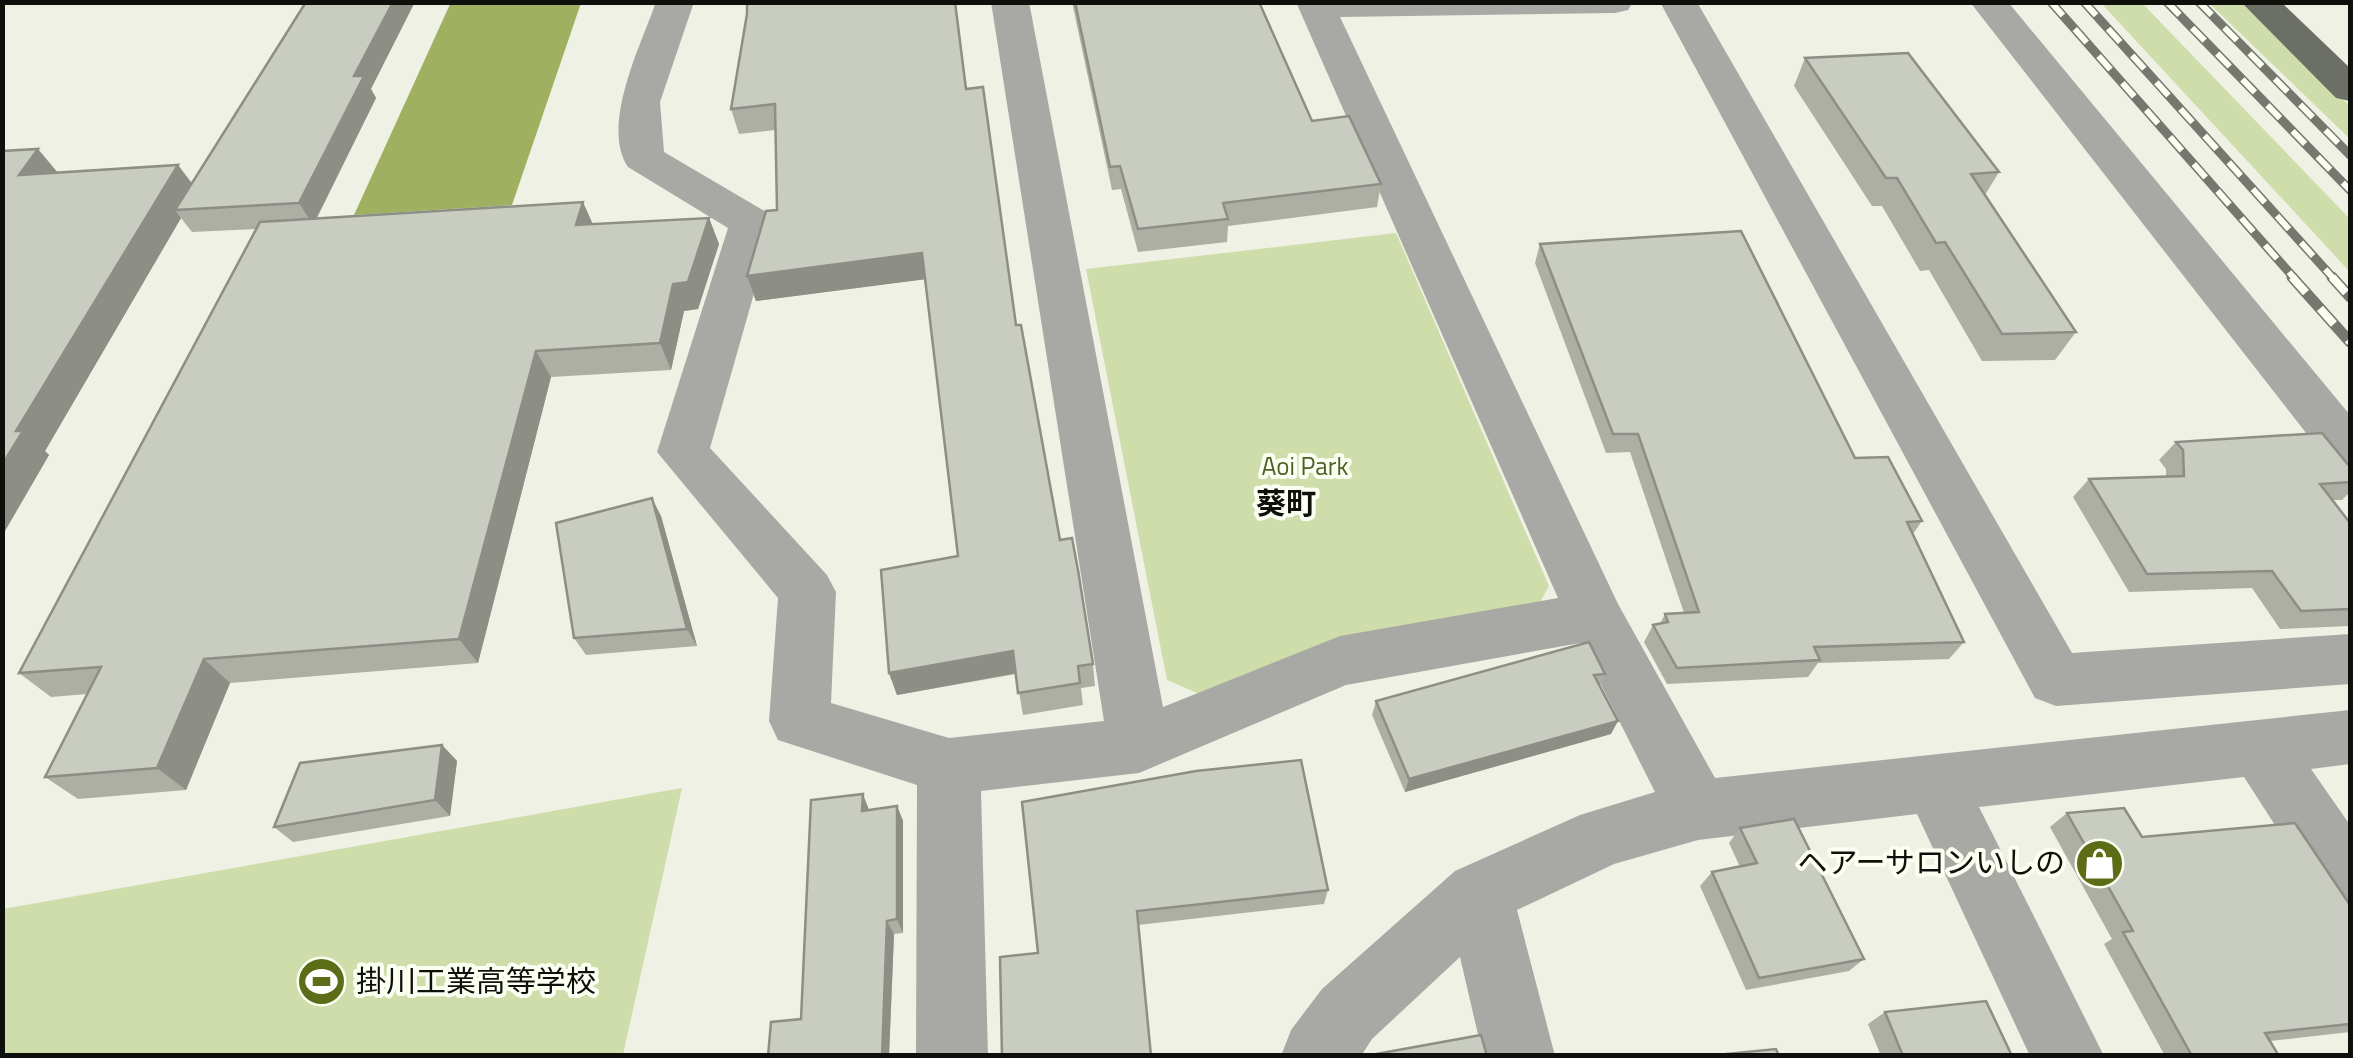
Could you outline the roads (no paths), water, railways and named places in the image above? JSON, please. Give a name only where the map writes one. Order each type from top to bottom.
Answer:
[{"type":"main road","points":[[2260,2],[2350,88]]},
{"type":"street","points":[[676,2],[640,102],[642,158],[752,222],[682,452],[806,592],[800,721],[949,766],[1139,745],[1340,661],[1595,616]]},
{"type":"street","points":[[1010,2],[1139,745]]},
{"type":"street","points":[[1615,2],[1315,4],[1595,616],[1698,810]]},
{"type":"street","points":[[1678,2],[2056,680],[2350,659]]},
{"type":"street","points":[[1988,2],[2350,451]]},
{"type":"street","points":[[1316,1056],[1346,1014],[1479,894],[1603,837],[1698,810],[2350,737]]},
{"type":"street","points":[[2260,748],[2350,881]]},
{"type":"street","points":[[949,766],[952,1056]]},
{"type":"street","points":[[1936,785],[2068,1056]]},
{"type":"street","points":[[1479,894],[1519,1056]]},
{"type":"railway","points":[[2051,2],[2295,279]]},
{"type":"railway","points":[[2084,2],[2334,279]]},
{"type":"railway","points":[[2167,2],[2350,190]]},
{"type":"railway","points":[[2199,2],[2350,155]]},
{"type":"railway","points":[[2292,277],[2350,342]]},
{"type":"railway","points":[[2332,277],[2350,297]]},
{"type":"place","name":"ヘアーサロンいしの","points":[[2100,863]]},
{"type":"place","name":"掛川工業高等学校","points":[[321,982]]},
{"type":"district","name":"葵町","points":[[1286,504]]},
{"type":"park label","name":"Aoi Park","points":[[1305,466]]}]
